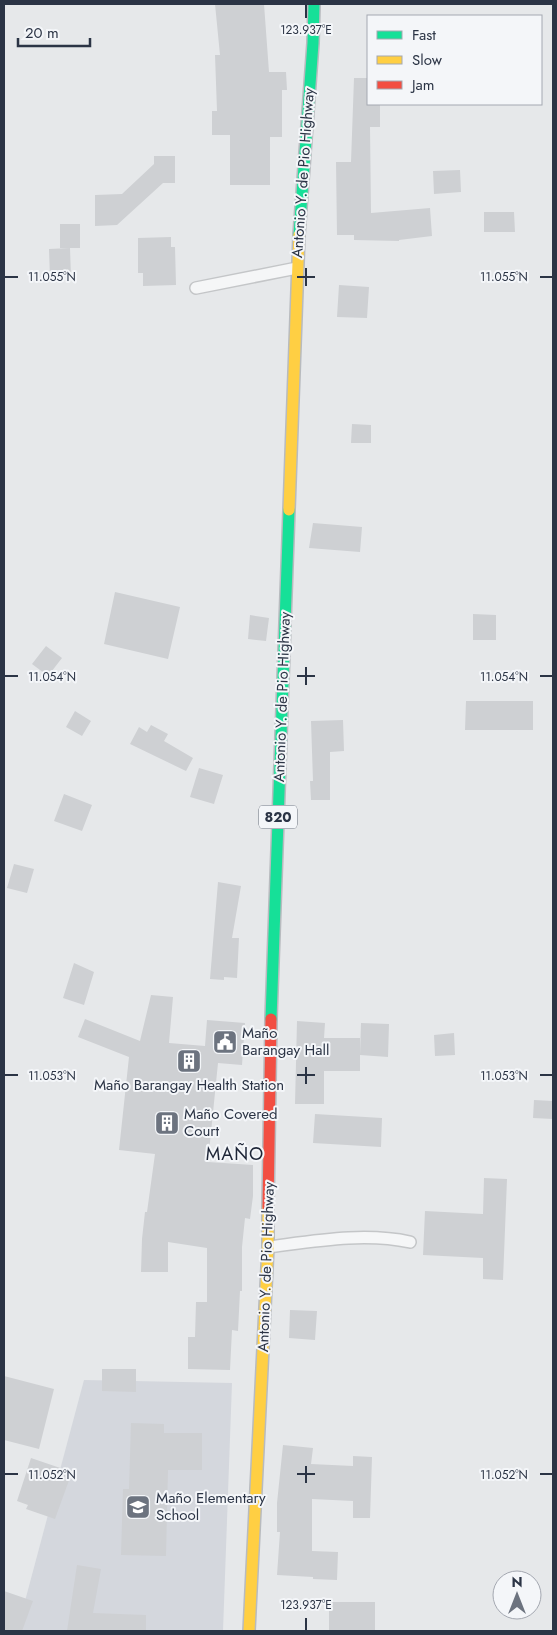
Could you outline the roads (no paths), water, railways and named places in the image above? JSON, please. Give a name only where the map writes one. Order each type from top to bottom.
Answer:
[{"type":"highway","name":"Antonio Y. de Pio Highway","points":[[249,1631],[268,1247],[270,1059],[297,268],[313,43],[314,4]]},
{"type":"lane","points":[[196,288],[297,268]]},
{"type":"lane","points":[[268,1247],[344,1238],[395,1239],[410,1242]]},
{"type":"place","name":"Maño Barangay Hall","points":[[225,1042]]},
{"type":"place","name":"Maño Barangay Health Station","points":[[189,1061]]},
{"type":"place","name":"Maño Covered Court","points":[[167,1123]]},
{"type":"place","name":"Maño Elementary School","points":[[138,1507]]},
{"type":"district","name":"MAÑO","points":[[235,1154]]}]
